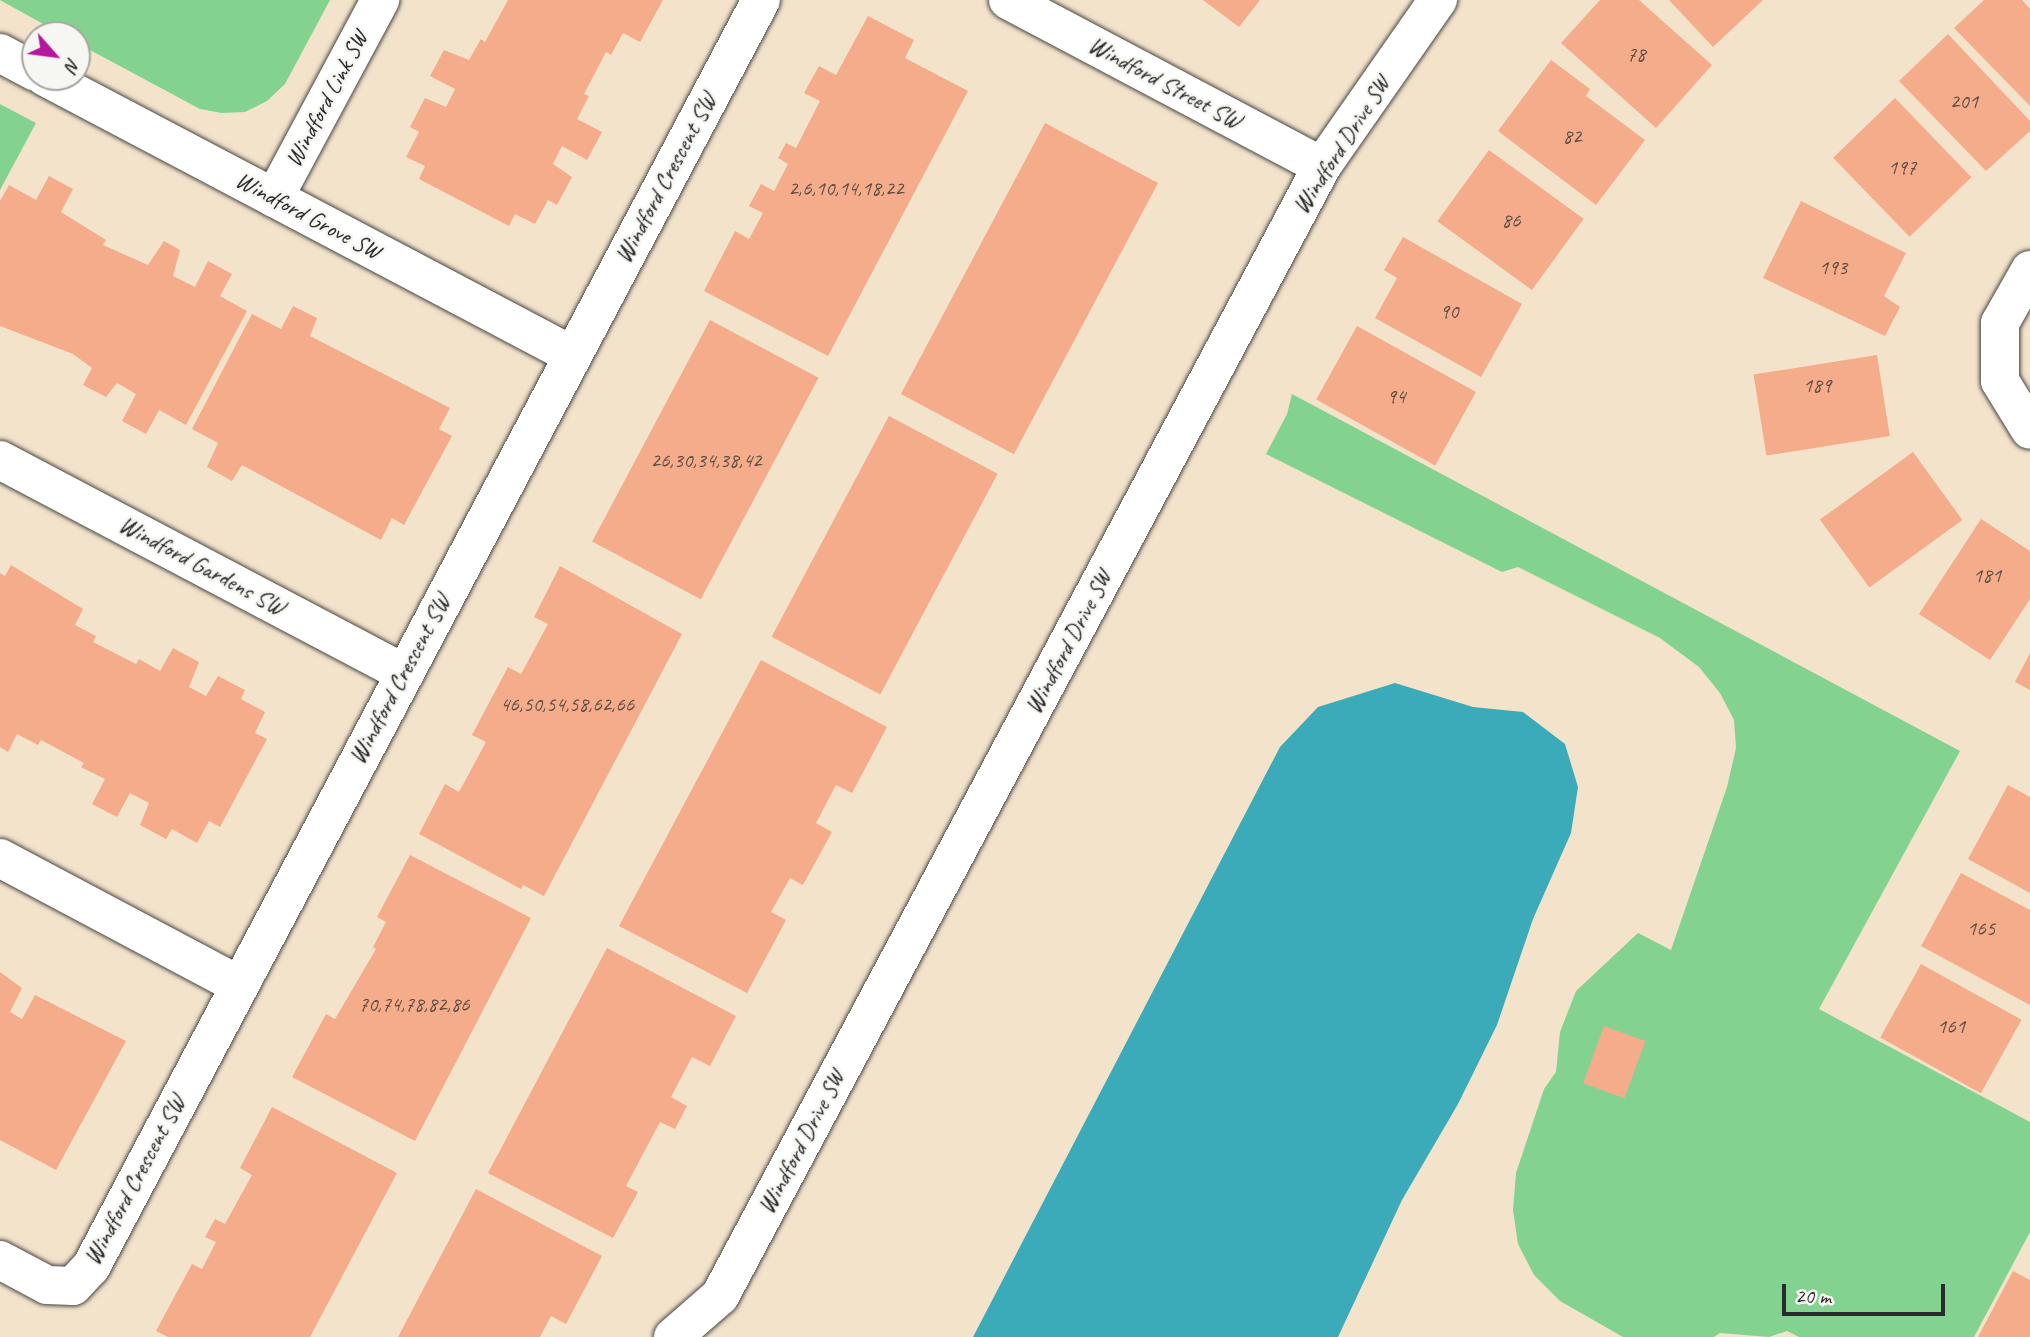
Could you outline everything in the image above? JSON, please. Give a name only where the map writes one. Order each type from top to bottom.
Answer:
[{"type":"street","name":"Windford Link SW","points":[[274,198],[380,0]]},
{"type":"street","name":"Windford Crescent SW","points":[[0,1261],[47,1285],[74,1286],[91,1267],[761,0]]},
{"type":"street","name":"Windford Street SW","points":[[1008,0],[1322,166]]},
{"type":"street","name":"Windford Drive SW","points":[[720,1296],[1322,166],[1438,0]]},
{"type":"street","points":[[0,53],[21,64]]},
{"type":"street","name":"Windford Grove SW","points":[[71,91],[572,355]]},
{"type":"street","points":[[2030,270],[2000,323],[2000,380],[2030,430]]},
{"type":"street","name":"Windford Gardens SW","points":[[0,460],[404,673]]},
{"type":"street","points":[[0,858],[239,985]]},
{"type":"street","points":[[673,1337],[720,1296]]},
{"type":"street","points":[[717,1337],[720,1296]]},
{"type":"green space","points":[[0,0],[330,0],[285,84],[267,101],[245,112],[222,113],[200,109],[91,51],[91,21],[38,21]]},
{"type":"green space","points":[[0,104],[36,123],[0,190]]},
{"type":"green space","points":[[1292,394],[1960,751],[1819,1009],[2030,1122],[2030,1232],[1974,1337],[1799,1337],[1787,1331],[1769,1337],[1720,1333],[1714,1337],[1623,1337],[1560,1301],[1534,1275],[1518,1244],[1513,1210],[1516,1173],[1544,1089],[1556,1072],[1560,1032],[1576,991],[1638,933],[1671,950],[1727,787],[1736,748],[1734,720],[1720,693],[1699,667],[1660,638],[1518,567],[1502,572],[1266,454],[1287,414]]},
{"type":"water","points":[[1395,683],[1473,707],[1523,712],[1565,744],[1578,787],[1571,833],[1533,919],[1497,1025],[1458,1104],[1402,1200],[1338,1337],[973,1337],[1280,747],[1318,707]]},
{"type":"building","points":[[508,0],[663,0],[640,42],[623,33],[611,55],[606,52],[584,94],[589,96],[577,119],[602,132],[587,160],[562,146],[553,164],[572,177],[557,205],[548,200],[535,224],[515,214],[509,226],[419,179],[425,166],[406,157],[419,132],[410,127],[425,98],[446,107],[455,89],[430,76],[444,50],[469,60],[481,39],[485,42]]},
{"type":"building","points":[[1203,0],[1260,0],[1239,27]]},
{"type":"building","points":[[1600,0],[1639,0],[1712,65],[1656,128],[1561,43]]},
{"type":"building","points":[[1669,0],[1763,0],[1713,47]]},
{"type":"building","points":[[1984,0],[2022,0],[2030,9],[2030,106],[1954,28]]},
{"type":"building","points":[[868,16],[914,40],[905,58],[968,91],[828,356],[704,291],[735,231],[749,239],[763,213],[749,206],[761,184],[774,191],[788,164],[778,158],[786,143],[796,148],[820,101],[804,93],[819,66],[836,75]]},
{"type":"building","points":[[1948,34],[2030,121],[2030,131],[1986,171],[1899,81]]},
{"type":"building","points":[[1551,60],[1590,89],[1586,96],[1645,140],[1596,205],[1498,131]]},
{"type":"building","points":[[1895,98],[1971,177],[1910,237],[1833,158]]},
{"type":"building","points":[[1045,123],[1158,183],[1014,454],[901,394]]},
{"type":"building","points":[[1489,150],[1584,219],[1532,290],[1437,221]]},
{"type":"building","points":[[49,176],[73,189],[61,212],[106,240],[103,245],[148,265],[164,241],[180,250],[173,276],[195,287],[208,261],[232,274],[220,296],[247,311],[186,425],[159,410],[146,434],[122,421],[136,394],[117,383],[106,397],[83,385],[92,368],[73,354],[0,326],[0,201],[9,185],[36,200]]},
{"type":"building","points":[[1801,201],[1906,253],[1884,296],[1900,307],[1885,336],[1763,278]]},
{"type":"building","points":[[1403,237],[1522,304],[1481,377],[1375,318],[1397,278],[1384,270]]},
{"type":"building","points":[[293,306],[317,318],[310,336],[450,408],[439,429],[452,436],[404,525],[392,518],[381,540],[242,465],[232,481],[207,467],[218,443],[192,429],[252,314],[281,329]]},
{"type":"building","points":[[710,320],[819,378],[701,599],[592,542]]},
{"type":"building","points":[[1357,326],[1476,392],[1435,465],[1316,399]]},
{"type":"building","points":[[1877,355],[1890,436],[1766,456],[1754,375]]},
{"type":"building","points":[[889,416],[998,474],[880,694],[772,637]]},
{"type":"building","points":[[1913,452],[1962,520],[1869,588],[1820,520]]},
{"type":"building","points":[[1981,519],[2030,551],[2030,599],[1990,660],[1919,614]]},
{"type":"building","points":[[11,565],[83,609],[75,625],[96,636],[93,642],[136,664],[139,659],[160,671],[173,648],[199,662],[189,687],[206,696],[218,676],[245,690],[241,699],[265,712],[255,733],[267,739],[220,827],[209,821],[197,843],[172,829],[166,839],[140,825],[149,803],[130,793],[117,817],[92,804],[105,779],[81,767],[84,763],[41,740],[38,745],[17,734],[8,752],[0,747],[0,573],[5,576]]},
{"type":"building","points":[[560,566],[682,634],[544,896],[523,885],[521,889],[419,834],[445,784],[459,792],[486,742],[472,735],[508,667],[521,674],[548,624],[534,617]]},
{"type":"building","points":[[2030,653],[2030,690],[2015,682]]},
{"type":"building","points":[[761,660],[887,727],[852,793],[836,785],[816,823],[832,832],[803,885],[790,878],[771,912],[786,920],[747,993],[619,926]]},
{"type":"building","points":[[2008,785],[2030,797],[2030,893],[1968,859]]},
{"type":"building","points":[[410,855],[531,918],[415,1141],[292,1077],[326,1014],[335,1019],[376,949],[373,947],[386,922],[377,917]]},
{"type":"building","points":[[1961,873],[2030,910],[2030,1005],[1921,946]]},
{"type":"building","points":[[607,948],[736,1016],[710,1066],[692,1057],[671,1097],[687,1106],[675,1129],[660,1122],[626,1186],[638,1192],[613,1238],[488,1173]]},
{"type":"building","points":[[1921,964],[2022,1020],[1981,1093],[1880,1037]]},
{"type":"building","points":[[0,972],[22,988],[10,1012],[22,1019],[35,995],[126,1041],[56,1170],[0,1140]]},
{"type":"building","points":[[1604,1026],[1645,1041],[1624,1098],[1583,1083]]},
{"type":"building","points":[[272,1107],[397,1173],[310,1337],[168,1337],[156,1331],[192,1264],[202,1269],[216,1242],[205,1237],[215,1219],[225,1224],[252,1175],[240,1168]]},
{"type":"building","points":[[476,1189],[602,1256],[566,1324],[551,1316],[540,1337],[398,1337]]},
{"type":"building","points":[[2013,1271],[2030,1280],[2030,1337],[1978,1337]]}]
